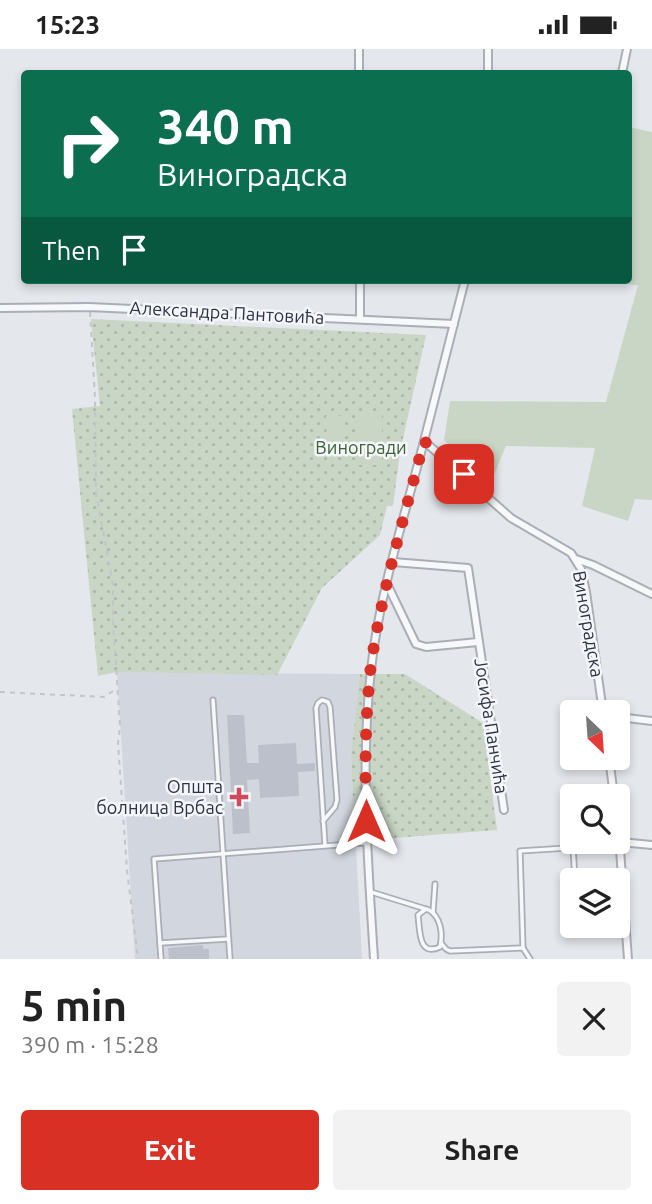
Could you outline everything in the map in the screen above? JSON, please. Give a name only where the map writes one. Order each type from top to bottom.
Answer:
[{"type":"street","points":[[359,49],[359,70]]},
{"type":"street","points":[[488,49],[488,70]]},
{"type":"street","points":[[623,70],[627,49]]},
{"type":"street","points":[[360,284],[360,319]]},
{"type":"street","points":[[374,959],[366,843],[365,754],[375,640],[463,284]]},
{"type":"street","name":"Александра Пантовића","points":[[0,308],[89,307],[454,324]]},
{"type":"street","name":"Виноградска","points":[[424,441],[512,518],[568,551],[576,559],[586,592],[601,700]]},
{"type":"street","points":[[576,559],[652,594]]},
{"type":"street","name":"Јосифа Панчића","points":[[393,562],[468,568],[504,810]]},
{"type":"street","name":"Јосифа Панчића","points":[[387,585],[416,644],[426,647],[478,642]]},
{"type":"street","points":[[630,718],[652,721]]},
{"type":"street","points":[[630,843],[652,845]]},
{"type":"street","points":[[621,854],[628,959]]},
{"type":"lane","points":[[213,700],[229,959]]},
{"type":"lane","points":[[323,821],[335,807],[337,800],[330,707],[328,702],[322,700],[316,708],[323,821],[325,845]]},
{"type":"lane","points":[[346,844],[366,843]]},
{"type":"lane","points":[[161,959],[153,859],[338,845]]},
{"type":"lane","points":[[530,959],[523,948],[520,851],[560,848]]},
{"type":"lane","points":[[433,912],[435,884]]},
{"type":"lane","points":[[369,891],[426,909],[433,912],[439,919],[441,943],[440,947],[434,950],[427,949],[421,943],[418,915],[426,909]]},
{"type":"lane","points":[[160,943],[228,939]]},
{"type":"lane","points":[[441,943],[450,951],[523,948]]},
{"type":"path","points":[[89,307],[94,347],[96,493],[113,585],[127,870],[138,959]]},
{"type":"path","points":[[0,692],[104,697],[116,688]]},
{"type":"shaded area","name":"Општа болница Врбас","points":[[117,672],[360,674],[351,753],[362,959],[135,959]]},
{"type":"green space","points":[[632,128],[652,132],[652,500],[635,499],[628,521],[582,506],[595,448],[506,446],[490,484],[444,440],[450,401],[606,402],[638,285],[624,284],[632,284]]},
{"type":"green space","name":"Виногради","points":[[91,319],[426,335],[400,452],[393,506],[387,506],[380,535],[322,588],[277,675],[117,672],[98,676],[72,409],[100,406]]},
{"type":"green space","name":"Виногради","points":[[382,414],[382,465],[357,465],[357,415]]},
{"type":"green space","points":[[326,416],[344,416],[345,449],[327,450]]},
{"type":"green space","points":[[360,674],[405,674],[483,723],[497,830],[355,841],[351,753]]},
{"type":"building","points":[[227,715],[244,715],[247,763],[259,763],[258,745],[296,743],[297,764],[315,763],[315,771],[298,772],[299,796],[260,798],[259,779],[247,780],[250,833],[233,834]]},
{"type":"building","points":[[203,945],[203,949],[209,949],[209,959],[169,959],[168,948]]},
{"type":"place","name":"Општа болница Врбас","points":[[239,797]]},
{"type":"route","points":[[366,821],[366,723],[375,640],[424,441],[464,474]]}]
